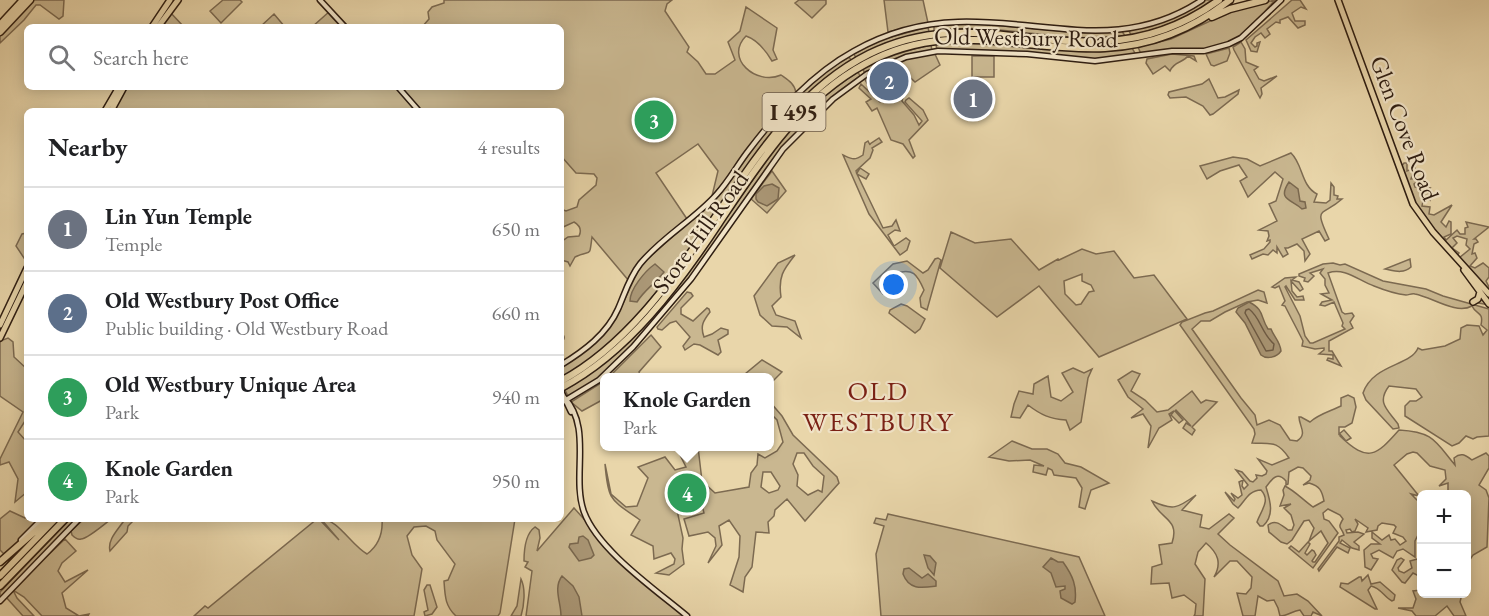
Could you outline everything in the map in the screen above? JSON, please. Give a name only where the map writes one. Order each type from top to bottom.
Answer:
[{"type":"highway","points":[[0,25],[23,0]]},
{"type":"highway","points":[[0,32],[30,0]]},
{"type":"highway","points":[[1202,12],[1215,0]]},
{"type":"highway","name":"I 495","points":[[564,383],[600,355],[632,324],[684,261],[772,137],[813,93],[854,62],[881,48],[903,41],[955,32],[1084,41],[1121,40],[1168,28],[1202,12],[1219,0]]},
{"type":"highway","name":"I 495","points":[[564,384],[597,365],[630,335],[688,267],[758,165],[781,136],[823,93],[859,67],[892,51],[935,40],[973,39],[1099,48],[1143,42],[1179,31],[1230,0]]},
{"type":"highway","points":[[1179,31],[1200,24],[1230,9],[1265,0]]},
{"type":"highway","points":[[0,562],[46,522]]},
{"type":"highway","points":[[0,576],[52,522]]},
{"type":"highway","points":[[0,586],[62,522]]},
{"type":"main road","points":[[154,24],[170,0]]},
{"type":"main road","points":[[160,24],[177,0]]},
{"type":"main road","points":[[320,0],[342,24]]},
{"type":"main road","name":"Old Westbury Road","points":[[850,53],[898,32],[948,22],[978,22],[1083,31],[1120,30],[1163,20],[1202,0]]},
{"type":"main road","name":"Old Westbury Road","points":[[863,76],[901,59],[938,51],[1027,54],[1095,61],[1172,51],[1204,51],[1241,38],[1281,0]]},
{"type":"main road","name":"Glen Cove Road","points":[[1338,0],[1410,197],[1426,224],[1489,294]]},
{"type":"main road","name":"Store Hill Road","points":[[564,363],[585,349],[607,328],[617,312],[632,277],[645,258],[717,195],[754,143],[791,101],[822,72],[850,53]]},
{"type":"main road","name":"Store Hill Road","points":[[607,373],[643,337],[696,273],[783,149],[833,99],[863,76]]},
{"type":"main road","points":[[107,108],[117,90]]},
{"type":"main road","points":[[113,108],[122,90]]},
{"type":"main road","points":[[401,90],[416,108]]},
{"type":"main road","name":"Glen Cove Road","points":[[1456,259],[1489,304]]},
{"type":"main road","points":[[0,325],[24,274]]},
{"type":"main road","points":[[0,338],[24,288]]},
{"type":"main road","points":[[1473,302],[1479,298],[1480,292]]},
{"type":"main road","name":"Store Hill Road","points":[[564,400],[600,378]]},
{"type":"main road","points":[[564,400],[574,417],[580,438],[580,495],[589,524],[619,558],[687,616]]},
{"type":"main road","points":[[0,562],[39,522]]},
{"type":"main road","points":[[0,601],[77,522]]},
{"type":"shaded area","points":[[34,0],[64,0],[63,16],[59,19],[40,5],[36,5],[0,43],[0,36]]},
{"type":"shaded area","points":[[223,0],[242,2],[221,23],[210,11]]},
{"type":"shaded area","points":[[444,0],[672,0],[667,4],[665,11],[689,47],[687,52],[706,74],[715,74],[735,60],[728,42],[740,31],[746,7],[777,28],[773,50],[777,59],[772,61],[758,43],[746,36],[740,44],[741,61],[746,68],[762,77],[781,75],[793,85],[796,93],[768,122],[712,196],[718,171],[698,144],[656,173],[687,219],[645,258],[629,281],[592,237],[589,252],[575,257],[570,266],[564,261],[564,240],[579,236],[580,232],[579,226],[574,222],[564,227],[564,210],[577,207],[579,200],[596,185],[597,178],[594,174],[576,173],[564,159],[564,108],[113,108],[122,90],[564,90],[564,24],[425,24],[429,19],[428,12],[432,7],[444,3]]},
{"type":"shaded area","points":[[799,0],[826,0],[826,4],[812,18],[795,3]]},
{"type":"shaded area","points":[[884,0],[923,0],[928,23],[888,32]]},
{"type":"shaded area","points":[[1205,0],[1212,0],[1173,22],[1131,35],[1129,31],[1174,17]]},
{"type":"shaded area","points":[[1275,0],[1248,31],[1235,40],[1201,51],[1165,50],[1141,54],[1138,47],[1171,39],[1234,10]]},
{"type":"shaded area","points":[[1292,0],[1300,0],[1306,9],[1301,7],[1292,13],[1295,21],[1305,21],[1305,25],[1298,28],[1288,17],[1280,20],[1280,23],[1276,22],[1267,29],[1270,34],[1265,38],[1261,33],[1255,37],[1251,43],[1255,47],[1260,42],[1257,52],[1251,51],[1246,40]]},
{"type":"shaded area","points":[[169,11],[181,24],[160,24]]},
{"type":"shaded area","points":[[330,11],[342,24],[315,24]]},
{"type":"shaded area","points":[[274,14],[282,24],[263,24]]},
{"type":"shaded area","points":[[969,23],[1084,33],[1122,31],[1125,36],[1077,38],[982,29],[934,31],[934,26]]},
{"type":"shaded area","points":[[928,27],[929,32],[886,43],[856,58],[854,54],[880,40]]},
{"type":"shaded area","points":[[981,42],[1100,52],[1132,48],[1136,55],[1100,60],[1028,53],[937,51],[936,44]]},
{"type":"shaded area","points":[[1241,42],[1245,49],[1246,62],[1258,67],[1254,70],[1259,79],[1264,81],[1277,76],[1261,88],[1260,98],[1234,50],[1233,47]]},
{"type":"shaded area","points":[[931,45],[940,65],[915,82],[898,66],[877,74],[867,83],[863,76],[865,74],[863,69],[879,61]]},
{"type":"shaded area","points":[[1229,48],[1227,61],[1211,65],[1206,54]]},
{"type":"shaded area","points":[[1172,54],[1194,56],[1196,61],[1188,56],[1174,65],[1170,71],[1165,66],[1153,74],[1146,63],[1147,59]]},
{"type":"shaded area","points":[[972,56],[994,56],[994,77],[972,77]]},
{"type":"shaded area","points":[[849,57],[851,60],[805,96],[785,117],[749,163],[663,285],[633,319],[603,349],[564,376],[564,365],[592,345],[612,324],[642,264],[721,193],[763,134],[808,87],[829,69]]},
{"type":"shaded area","points":[[858,72],[860,76],[839,91],[795,135],[698,268],[629,351],[605,373],[600,373],[600,377],[596,381],[568,396],[565,390],[612,356],[654,315],[690,269],[783,139],[837,86]]},
{"type":"shaded area","points":[[1209,79],[1218,98],[1239,90],[1238,94],[1213,114],[1210,115],[1203,106],[1186,97],[1170,98],[1168,95],[1169,92],[1202,84]]},
{"type":"shaded area","points":[[861,84],[880,102],[894,87],[904,93],[902,101],[919,125],[922,121],[905,102],[906,100],[909,98],[923,110],[928,120],[909,140],[915,156],[913,158],[903,144],[891,140],[877,108],[872,111],[866,102],[871,99],[859,88]]},
{"type":"shaded area","points":[[879,138],[882,142],[872,148],[870,158],[856,171],[857,173],[860,168],[869,174],[866,179],[857,174],[883,228],[892,226],[896,220],[900,231],[895,230],[888,235],[894,246],[906,238],[910,241],[907,250],[900,255],[869,214],[843,155],[853,159],[860,157],[863,155],[865,143],[868,141],[870,145]]},
{"type":"shaded area","points":[[1291,153],[1308,186],[1317,194],[1314,202],[1326,203],[1330,200],[1331,183],[1334,187],[1334,195],[1338,196],[1337,199],[1342,199],[1321,216],[1329,239],[1325,241],[1319,231],[1302,239],[1310,254],[1305,261],[1304,251],[1297,244],[1285,248],[1288,254],[1283,257],[1277,247],[1277,253],[1273,250],[1268,255],[1263,254],[1252,259],[1250,255],[1264,249],[1270,242],[1270,240],[1267,241],[1268,231],[1259,230],[1277,221],[1269,204],[1276,201],[1283,179],[1275,172],[1248,197],[1240,181],[1247,177],[1239,165],[1220,171],[1207,179],[1200,166],[1233,157],[1247,159],[1260,166]]},
{"type":"shaded area","points":[[1407,163],[1407,171],[1415,168],[1411,179],[1421,178],[1414,184],[1415,187],[1430,188],[1427,191],[1430,200],[1424,196],[1422,206],[1430,207],[1429,214],[1434,215],[1452,205],[1441,222],[1446,227],[1449,221],[1451,222],[1451,234],[1444,237],[1446,240],[1457,230],[1460,234],[1465,234],[1465,228],[1468,227],[1466,222],[1489,227],[1474,239],[1478,242],[1474,244],[1472,254],[1475,253],[1477,258],[1470,266],[1475,268],[1483,263],[1489,268],[1489,277],[1486,281],[1489,287],[1489,305],[1473,302],[1480,292],[1459,258],[1470,249],[1466,245],[1467,239],[1457,236],[1453,238],[1457,243],[1452,248],[1459,253],[1457,256],[1437,235],[1415,203],[1401,167]]},
{"type":"shaded area","points":[[772,171],[786,191],[767,213],[751,199]]},
{"type":"shaded area","points":[[951,232],[975,243],[1011,239],[1039,270],[1082,249],[1096,254],[1114,251],[1134,278],[1154,275],[1187,319],[1099,357],[1039,286],[997,317],[940,268]],"holes":[[[1082,274],[1082,281],[1091,285],[1094,291],[1089,292],[1081,304],[1076,305],[1065,294],[1064,281]]]},
{"type":"shaded area","points":[[24,234],[24,258],[16,246]]},
{"type":"shaded area","points":[[795,255],[782,274],[781,297],[772,306],[776,315],[795,321],[801,338],[787,327],[772,326],[760,315],[754,296],[778,263]]},
{"type":"shaded area","points":[[938,258],[941,260],[927,310],[921,307],[920,298],[924,290],[917,276],[910,272],[896,273],[888,295],[883,294],[873,283],[893,264],[907,261],[923,273]]},
{"type":"shaded area","points":[[1410,259],[1411,267],[1405,271],[1385,269]]},
{"type":"shaded area","points":[[1323,264],[1345,264],[1383,281],[1426,289],[1489,309],[1489,436],[1473,439],[1466,436],[1452,446],[1405,416],[1405,406],[1410,401],[1416,401],[1422,397],[1416,389],[1389,386],[1383,402],[1398,424],[1399,428],[1393,429],[1366,400],[1363,393],[1375,376],[1408,359],[1418,348],[1422,350],[1445,346],[1460,339],[1461,328],[1467,325],[1479,326],[1483,335],[1487,330],[1481,325],[1481,315],[1472,306],[1451,307],[1415,294],[1398,294],[1368,284],[1346,273],[1328,273],[1342,312],[1352,313],[1354,316],[1350,322],[1353,328],[1329,341],[1329,351],[1332,351],[1341,366],[1327,360],[1328,358],[1333,359],[1333,355],[1319,354],[1324,348],[1315,349],[1302,346],[1303,341],[1285,306],[1282,305],[1285,301],[1279,286],[1272,287],[1285,278],[1296,277],[1292,280],[1299,282],[1303,289],[1300,291],[1291,281],[1292,291],[1297,297],[1303,296],[1304,300],[1295,300],[1285,287],[1300,316],[1305,336],[1310,343],[1313,343],[1345,329],[1334,302],[1325,306],[1320,305],[1322,302],[1332,300],[1321,294],[1329,293],[1325,279],[1320,273],[1323,269],[1310,273],[1314,276],[1308,282],[1304,281],[1305,278],[1299,274]]},
{"type":"shaded area","points":[[1258,290],[1264,292],[1267,303],[1258,300],[1247,302],[1210,321],[1201,321],[1192,329],[1255,415],[1257,425],[1269,420],[1280,425],[1290,440],[1297,441],[1302,436],[1299,417],[1310,422],[1341,406],[1341,398],[1348,395],[1354,398],[1356,407],[1352,423],[1339,427],[1339,434],[1344,430],[1351,438],[1346,441],[1340,434],[1340,436],[1350,445],[1365,453],[1371,453],[1384,446],[1399,430],[1420,433],[1433,439],[1455,465],[1454,458],[1459,455],[1472,460],[1486,453],[1489,456],[1489,468],[1479,485],[1486,490],[1489,498],[1487,547],[1471,558],[1471,490],[1448,490],[1448,483],[1439,486],[1446,479],[1445,470],[1430,466],[1413,452],[1394,465],[1417,494],[1417,496],[1411,494],[1417,500],[1415,557],[1403,549],[1397,551],[1393,558],[1379,550],[1371,554],[1373,558],[1378,559],[1371,570],[1365,567],[1364,550],[1371,544],[1380,544],[1372,538],[1372,532],[1382,540],[1389,535],[1391,540],[1395,539],[1400,545],[1406,541],[1403,537],[1393,533],[1396,527],[1394,525],[1382,523],[1377,530],[1366,532],[1368,528],[1355,519],[1358,524],[1355,531],[1346,530],[1347,533],[1364,534],[1354,542],[1359,546],[1359,550],[1352,548],[1342,540],[1340,543],[1350,548],[1348,553],[1337,547],[1319,571],[1318,569],[1339,541],[1339,537],[1344,535],[1340,527],[1343,519],[1340,515],[1328,509],[1323,513],[1324,519],[1329,521],[1338,533],[1313,568],[1289,548],[1291,546],[1299,552],[1308,542],[1310,544],[1305,553],[1307,555],[1312,550],[1314,551],[1316,555],[1312,561],[1315,562],[1328,543],[1321,531],[1309,541],[1314,528],[1309,520],[1304,521],[1287,544],[1269,532],[1268,525],[1271,523],[1278,523],[1288,530],[1292,530],[1294,525],[1291,515],[1284,508],[1291,504],[1280,506],[1285,486],[1313,507],[1324,501],[1318,487],[1309,483],[1303,485],[1310,480],[1311,476],[1303,468],[1298,467],[1289,472],[1288,484],[1286,485],[1283,478],[1277,476],[1266,487],[1270,512],[1263,526],[1257,522],[1265,502],[1261,490],[1250,494],[1238,508],[1233,504],[1225,492],[1234,501],[1231,493],[1238,498],[1242,495],[1239,482],[1243,480],[1244,489],[1248,485],[1236,470],[1242,472],[1253,482],[1257,478],[1256,475],[1262,476],[1267,471],[1258,459],[1272,465],[1289,458],[1277,446],[1269,443],[1252,443],[1254,429],[1180,325],[1182,322],[1213,311]]},
{"type":"shaded area","points":[[687,292],[693,296],[681,308],[681,314],[693,321],[707,308],[709,309],[710,312],[702,327],[704,337],[721,328],[728,330],[728,334],[718,340],[721,352],[718,355],[694,344],[685,350],[683,346],[690,337],[676,321],[662,330],[657,327]]},
{"type":"shaded area","points":[[901,304],[925,319],[915,333],[889,313]]},
{"type":"shaded area","points":[[651,335],[661,347],[639,373],[613,373]]},
{"type":"shaded area","points":[[8,338],[13,342],[14,357],[24,366],[24,423],[18,432],[24,439],[24,494],[15,502],[18,479],[9,462],[0,465],[0,459],[23,412],[0,396],[0,341]]},
{"type":"shaded area","points":[[762,360],[782,372],[774,380],[774,373],[746,373]]},
{"type":"shaded area","points":[[1073,368],[1084,373],[1092,369],[1088,378],[1081,422],[1070,430],[1066,420],[1046,416],[1028,405],[1020,418],[1011,417],[1019,391],[1033,394],[1034,384],[1048,376],[1051,397],[1061,401],[1073,392],[1062,373]]},
{"type":"shaded area","points":[[1132,371],[1140,374],[1131,391],[1157,412],[1168,410],[1192,391],[1201,403],[1206,400],[1217,402],[1192,427],[1195,430],[1192,435],[1183,428],[1186,423],[1191,426],[1176,410],[1183,420],[1179,423],[1171,415],[1174,411],[1169,414],[1172,420],[1159,428],[1148,448],[1151,426],[1143,414],[1131,418],[1143,409],[1128,397],[1118,380]]},
{"type":"shaded area","points":[[600,384],[600,401],[582,411],[571,402]]},
{"type":"shaded area","points":[[774,407],[793,435],[837,477],[839,483],[805,521],[787,499],[775,510],[774,516],[768,522],[769,533],[756,532],[752,567],[745,577],[743,592],[730,585],[739,557],[740,536],[729,520],[719,526],[722,545],[708,563],[716,546],[715,538],[708,532],[689,536],[684,519],[704,513],[696,482],[672,487],[683,538],[684,564],[669,575],[656,573],[674,564],[675,559],[671,553],[654,559],[653,546],[631,535],[640,520],[612,498],[609,492],[605,464],[611,494],[626,507],[637,506],[648,478],[638,467],[665,457],[675,470],[686,467],[678,451],[698,451],[702,481],[715,493],[749,487],[751,473],[757,465],[758,454],[765,458],[777,451],[783,442],[777,420],[774,417]],"holes":[[[797,453],[804,453],[824,476],[822,492],[818,490],[808,495],[797,486],[798,475],[793,464]],[[763,472],[771,472],[780,486],[778,490],[769,493],[761,487]]]},
{"type":"shaded area","points":[[1012,441],[1032,449],[1047,449],[1058,454],[1065,463],[1081,467],[1109,483],[1091,490],[1085,509],[1079,507],[1082,488],[1076,478],[1054,475],[1048,468],[1046,475],[1033,472],[1034,465],[1044,466],[1030,460],[1009,461],[989,457]]},
{"type":"shaded area","points":[[693,485],[695,494],[681,498],[679,488]]},
{"type":"shaded area","points":[[1196,495],[1182,510],[1202,515],[1200,527],[1209,529],[1229,514],[1234,518],[1218,534],[1278,581],[1284,596],[1297,594],[1308,601],[1322,616],[1313,612],[1311,616],[1304,616],[1300,610],[1280,616],[1274,600],[1267,601],[1258,596],[1255,616],[1243,616],[1237,593],[1246,594],[1251,588],[1252,577],[1237,561],[1230,561],[1214,577],[1218,567],[1218,558],[1206,543],[1198,552],[1195,564],[1205,579],[1203,616],[1194,616],[1196,604],[1184,595],[1172,598],[1169,583],[1151,584],[1152,567],[1162,564],[1159,545],[1172,543],[1174,535],[1172,524],[1152,501],[1175,507]]},
{"type":"shaded area","points":[[574,508],[619,558],[687,616],[526,616],[532,571],[525,567],[528,562],[524,561],[527,538],[535,527],[539,530],[537,551]]},
{"type":"shaded area","points":[[10,511],[24,518],[24,522],[39,522],[6,556],[0,550],[0,519]]},
{"type":"shaded area","points":[[888,514],[1079,557],[1105,616],[881,616],[876,554],[884,526],[874,523],[876,518],[886,520]]},
{"type":"shaded area","points":[[67,522],[75,522],[0,599],[0,592]]},
{"type":"shaded area","points":[[81,522],[107,522],[81,539],[72,535],[71,531]]},
{"type":"shaded area","points":[[123,522],[132,522],[127,532],[110,551],[112,538]]},
{"type":"shaded area","points":[[313,522],[322,522],[339,540],[324,522],[333,523],[367,554],[375,547],[382,529],[382,522],[515,522],[498,616],[456,616],[452,612],[446,600],[444,581],[448,580],[455,564],[437,540],[435,531],[426,526],[414,527],[407,536],[412,555],[422,569],[414,616],[194,616],[205,606],[208,608]]},
{"type":"shaded area","points":[[65,539],[76,551],[62,563],[58,571],[65,582],[88,570],[62,593],[66,608],[79,616],[42,616],[24,597],[13,590],[17,598],[34,616],[23,616],[5,596]]},
{"type":"shaded area","points":[[1401,558],[1404,560],[1398,568],[1404,573],[1412,568],[1410,561],[1417,559],[1417,575],[1413,573],[1405,583],[1402,582],[1392,570],[1397,560]]},
{"type":"shaded area","points":[[1368,575],[1371,584],[1380,582],[1395,595],[1394,600],[1392,601],[1371,586],[1368,590],[1377,609],[1375,609],[1340,587],[1341,583],[1348,584],[1359,577],[1362,581]]},
{"type":"shaded area","points":[[521,579],[524,598],[521,616],[511,616],[517,606]]},
{"type":"shaded area","points":[[427,585],[430,585],[437,607],[432,614],[425,616],[424,612],[428,610],[424,590]]},
{"type":"shaded area","points":[[1417,590],[1417,598],[1461,598],[1460,602],[1466,616],[1454,616],[1447,606],[1435,616],[1416,616],[1412,611],[1398,608],[1413,608],[1416,599],[1413,591]]},
{"type":"water","points":[[1289,182],[1298,189],[1300,201],[1305,202],[1306,208],[1302,209],[1285,196],[1284,192]]},
{"type":"water","points":[[772,184],[779,188],[778,199],[767,206],[758,202],[756,194],[764,186]]},
{"type":"water","points":[[655,264],[664,272],[637,302],[630,301],[632,291]]},
{"type":"water","points":[[1249,302],[1260,311],[1268,329],[1271,329],[1278,342],[1281,351],[1274,356],[1269,358],[1261,355],[1245,323],[1236,312],[1238,308]]},
{"type":"water","points":[[583,536],[588,540],[594,555],[579,561],[569,547],[570,544],[578,543],[579,537]]},
{"type":"water","points":[[924,555],[930,556],[936,563],[934,575],[928,568]]},
{"type":"water","points":[[1051,558],[1063,562],[1072,577],[1075,586],[1075,602],[1072,604],[1061,598],[1060,591],[1065,589],[1065,586],[1056,587],[1051,573],[1043,567]]},
{"type":"water","points":[[909,568],[922,578],[928,574],[936,581],[936,586],[916,587],[909,583],[903,574],[904,569]]},
{"type":"water","points":[[562,576],[573,586],[579,597],[582,616],[561,616],[558,585]]},
{"type":"place","name":"Old Westbury Post Office","points":[[889,81]]},
{"type":"place","name":"Lin Yun Temple","points":[[973,99]]},
{"type":"place","name":"Old Westbury Unique Area","points":[[654,120]]},
{"type":"place","name":"Knole Garden","points":[[687,493]]},
{"type":"district","name":"OLD WESTBURY","points":[[878,406]]}]
